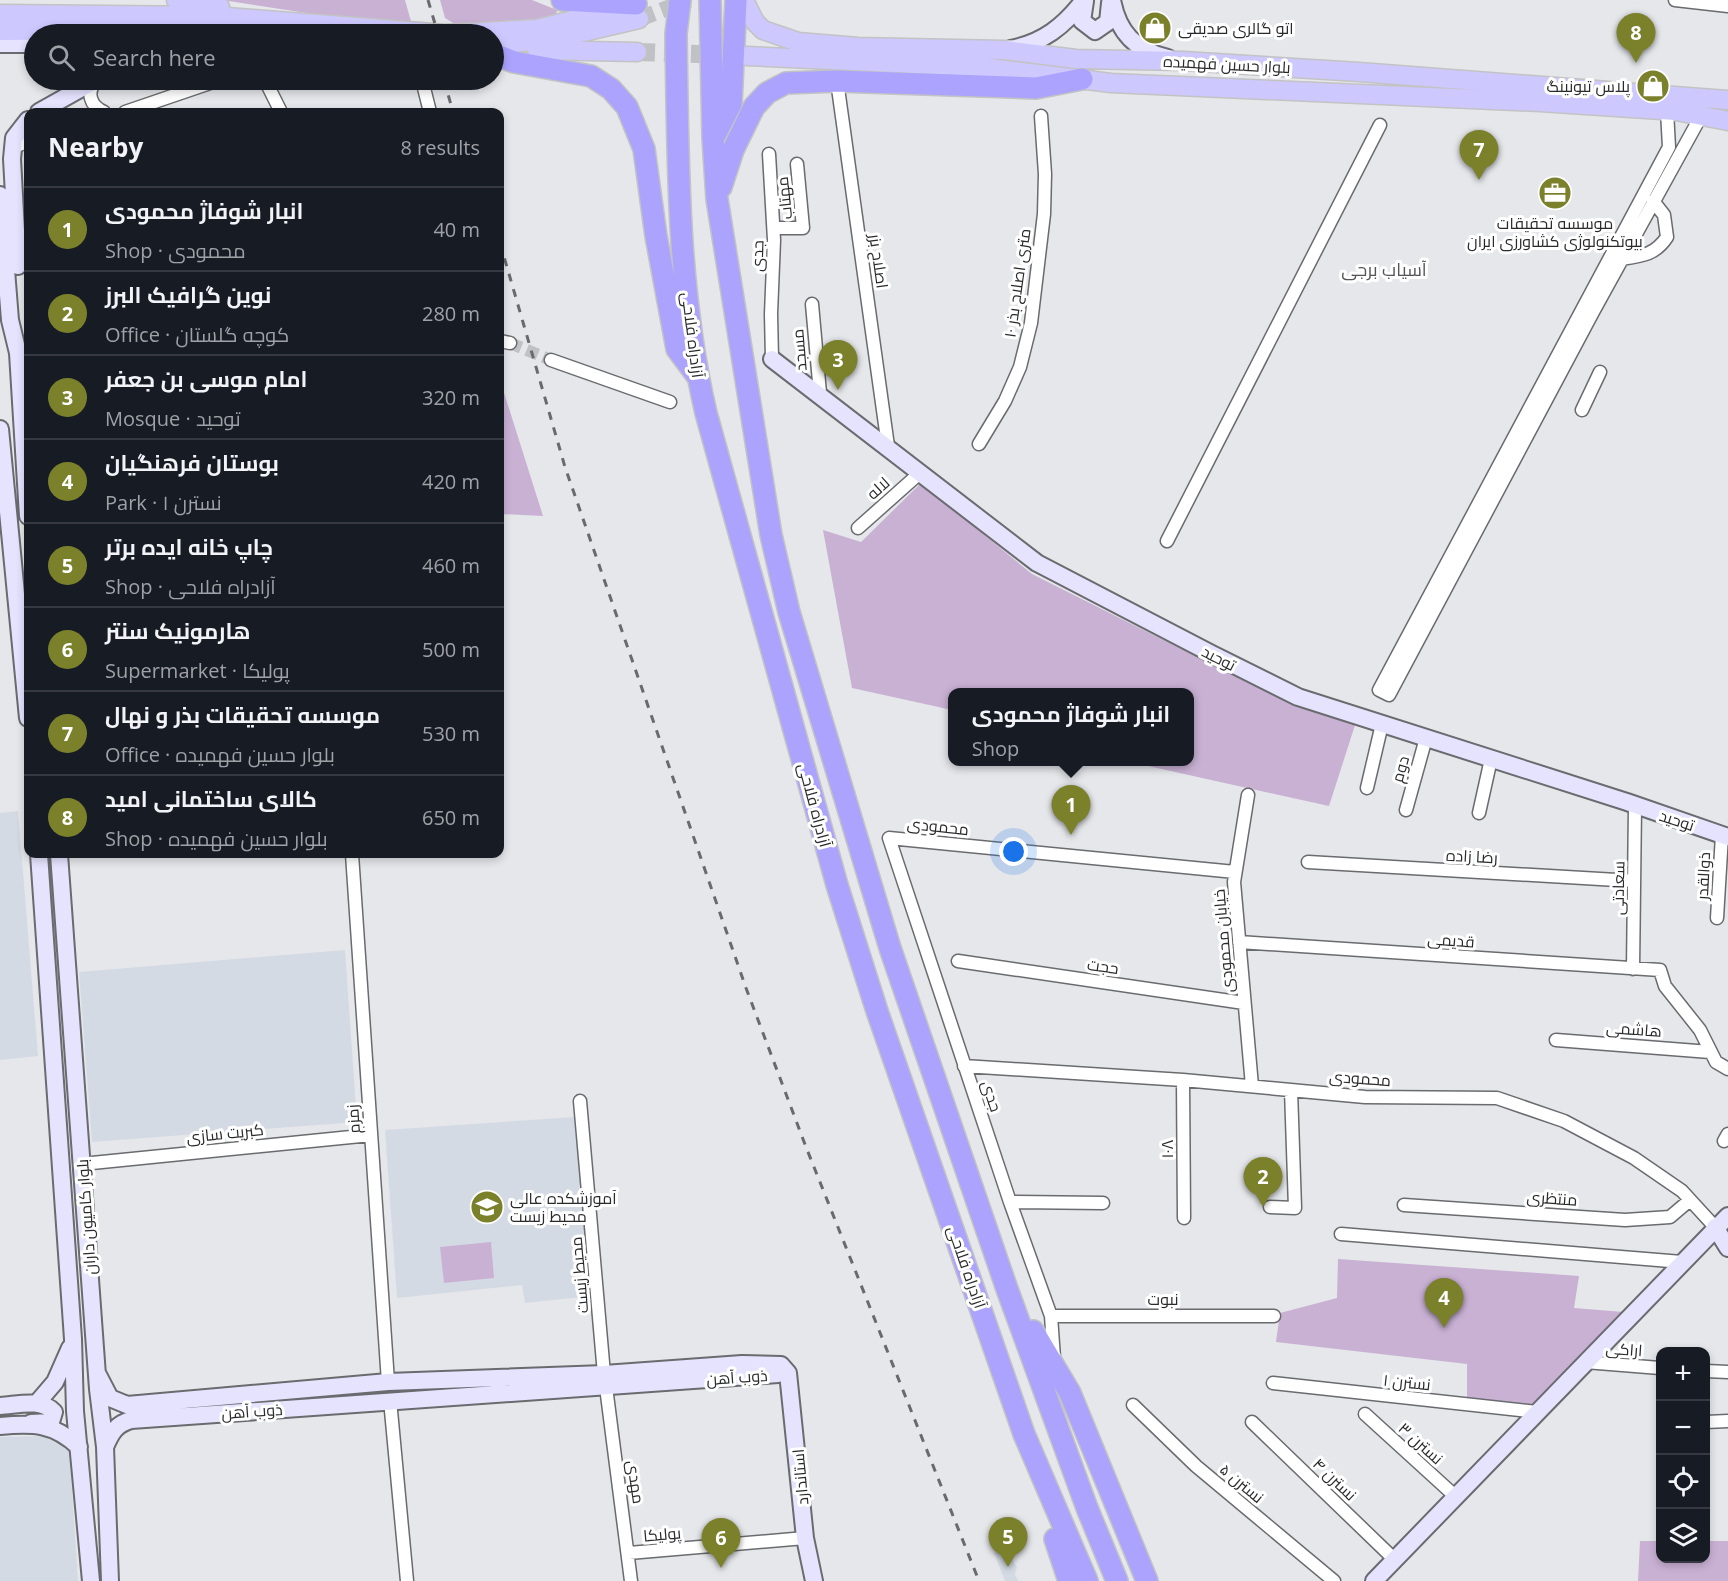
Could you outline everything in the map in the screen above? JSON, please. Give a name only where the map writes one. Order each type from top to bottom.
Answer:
[{"type":"highway","points":[[562,0],[638,12]]},
{"type":"highway","name":"آزادراه فلاحی","points":[[680,0],[676,34],[681,241],[698,378],[837,885],[877,1011],[1024,1434],[1087,1581]]},
{"type":"highway","name":"آزادراه فلاحی","points":[[710,0],[713,138],[717,199],[770,524],[789,612],[890,948],[1007,1289],[1087,1508],[1117,1581]]},
{"type":"highway","points":[[713,138],[731,104],[736,0]]},
{"type":"highway","points":[[504,58],[514,62],[591,76],[611,89],[627,107],[644,149],[656,236],[677,349],[698,378]]},
{"type":"highway","points":[[717,199],[742,129],[754,107],[768,93],[786,83],[837,81],[1036,88],[1082,80]]},
{"type":"highway","points":[[1007,1289],[1070,1393],[1147,1581]]},
{"type":"highway","points":[[1048,1491],[1052,1529],[1069,1581]]},
{"type":"main road","points":[[176,0],[317,23]]},
{"type":"main road","name":"بلوار حسین فهمیده","points":[[744,0],[755,22],[763,30],[798,42],[858,47],[1004,51],[1076,59],[1184,61],[1728,100]]},
{"type":"main road","points":[[1004,51],[1030,45],[1052,34],[1085,0]]},
{"type":"main road","points":[[1085,0],[1082,21],[1095,31],[1108,22],[1111,0]]},
{"type":"main road","points":[[1111,0],[1119,27],[1132,41],[1156,55],[1184,61]]},
{"type":"main road","points":[[504,31],[525,30],[638,12]]},
{"type":"main road","points":[[504,46],[558,38],[638,12]]},
{"type":"main road","points":[[0,14],[215,16],[329,24]]},
{"type":"main road","points":[[0,31],[24,31]]},
{"type":"main road","points":[[0,44],[24,44]]},
{"type":"main road","points":[[504,47],[637,52]]},
{"type":"main road","name":"بلوار حسین فهمیده","points":[[747,56],[982,67],[1082,80],[1539,102],[1667,111],[1728,121]]},
{"type":"main road","points":[[1384,95],[1385,74]]},
{"type":"main road","points":[[46,108],[79,90]]},
{"type":"main road","points":[[24,124],[18,129],[20,145],[18,353],[24,451]]},
{"type":"main road","points":[[0,195],[10,320],[18,353]]},
{"type":"main road","name":"توحید","points":[[772,358],[1037,563],[1298,697],[1725,836]]},
{"type":"main road","points":[[0,429],[24,677]]},
{"type":"main road","name":"بلوار کامیون داران","points":[[39,858],[79,1447],[91,1581]]},
{"type":"main road","name":"بلوار کامیون داران","points":[[59,858],[97,1373],[105,1448],[110,1581]]},
{"type":"main road","points":[[63,1217],[85,1217]]},
{"type":"main road","points":[[1722,1221],[1728,1248]]},
{"type":"main road","points":[[1374,1581],[1722,1221]]},
{"type":"main road","points":[[37,1403],[55,1383],[73,1339]]},
{"type":"main road","name":"ذوب آهن","points":[[97,1373],[110,1398],[127,1405],[388,1382],[605,1380],[788,1373]]},
{"type":"main road","name":"استاندارد","points":[[788,1373],[805,1538],[814,1581]]},
{"type":"main road","name":"ذوب آهن","points":[[105,1448],[112,1432],[121,1423],[131,1420],[390,1400],[605,1380]]},
{"type":"main road","points":[[0,1406],[37,1403],[49,1407],[54,1412],[55,1418],[48,1422],[0,1426]]},
{"type":"main road","points":[[31,1424],[65,1434],[79,1447]]},
{"type":"street","points":[[1675,0],[1728,6]]},
{"type":"street","name":"اصلاح بزر","points":[[837,81],[888,446]]},
{"type":"street","points":[[91,90],[90,98],[95,108]]},
{"type":"street","points":[[137,108],[190,90]]},
{"type":"street","points":[[270,90],[279,108]]},
{"type":"street","points":[[424,90],[429,108]]},
{"type":"street","points":[[1667,111],[1669,147],[1379,690],[1389,694],[1621,259],[1701,116]]},
{"type":"street","name":"۱۰ متری اصلاح بذر","points":[[979,444],[1005,401],[1020,367],[1031,323],[1044,214],[1045,174],[1041,116]]},
{"type":"street","points":[[1167,541],[1380,125]]},
{"type":"street","name":"جدی","points":[[768,154],[774,228],[772,358]]},
{"type":"street","name":"مهتاب","points":[[774,228],[804,233],[797,164]]},
{"type":"street","points":[[1621,259],[1648,255],[1660,249],[1667,237],[1664,215],[1653,201]]},
{"type":"street","name":"مسجد","points":[[812,304],[820,393]]},
{"type":"street","points":[[551,360],[670,402]]},
{"type":"street","points":[[1582,411],[1600,372]]},
{"type":"street","name":"لاله","points":[[858,528],[921,472]]},
{"type":"street","points":[[1367,788],[1382,724]]},
{"type":"street","name":"دوم","points":[[1406,810],[1426,738]]},
{"type":"street","points":[[1479,813],[1491,759]]},
{"type":"street","name":"خیابان محمودی","points":[[1248,795],[1235,872],[1252,1086]]},
{"type":"street","name":"سعادتی","points":[[1633,969],[1635,806]]},
{"type":"street","name":"ذوالقدر","points":[[1717,918],[1725,836]]},
{"type":"street","name":"جدی","points":[[889,838],[1010,1202],[1051,1316],[1054,1367]]},
{"type":"street","name":"محمودی","points":[[889,838],[1235,872]]},
{"type":"street","name":"زمزم","points":[[352,858],[388,1382]]},
{"type":"street","name":"رضا زاده","points":[[1308,862],[1634,881]]},
{"type":"street","name":"قدیمی","points":[[1239,942],[1660,970],[1665,986],[1700,1030],[1710,1052]]},
{"type":"street","name":"حجت","points":[[958,961],[1244,1003]]},
{"type":"street","name":"هاشمی","points":[[1556,1040],[1710,1052]]},
{"type":"street","points":[[1710,1052],[1716,1062],[1728,1069]]},
{"type":"street","name":"محمودی","points":[[964,1066],[1183,1080],[1365,1097],[1497,1098],[1564,1121],[1596,1136],[1634,1158],[1722,1221]]},
{"type":"street","name":"۱۰۸","points":[[1183,1080],[1184,1218]]},
{"type":"street","points":[[1270,1207],[1295,1208],[1291,1090]]},
{"type":"street","name":"محیط زیست","points":[[580,1101],[605,1380]]},
{"type":"street","name":"کبریت سازی","points":[[82,1164],[371,1135]]},
{"type":"street","name":"منتظری","points":[[1404,1205],[1626,1220],[1670,1217],[1690,1200]]},
{"type":"street","points":[[1010,1202],[1103,1203]]},
{"type":"street","points":[[1341,1234],[1682,1262]]},
{"type":"street","name":"نبوت","points":[[1051,1316],[1274,1316]]},
{"type":"street","name":"اراکی","points":[[1585,1362],[1656,1368]]},
{"type":"street","points":[[1710,1371],[1728,1372]]},
{"type":"street","name":"مهدی","points":[[605,1380],[631,1581]]},
{"type":"street","name":"نسترن ۱","points":[[1273,1383],[1538,1412]]},
{"type":"street","points":[[390,1400],[407,1581]]},
{"type":"street","name":"نسترن ۵","points":[[1133,1406],[1196,1466],[1334,1581]]},
{"type":"street","name":"نسترن ۳","points":[[1365,1414],[1455,1496]]},
{"type":"street","points":[[1710,1422],[1728,1421]]},
{"type":"street","name":"نسترن ۴","points":[[1252,1422],[1395,1560]]},
{"type":"street","name":"پولیکا","points":[[629,1553],[805,1538]]},
{"type":"shaded area","points":[[222,0],[405,0],[412,24],[403,24],[313,14]]},
{"type":"shaded area","points":[[440,0],[532,0],[557,10],[556,17],[542,21],[501,24],[455,24],[445,18]]},
{"type":"shaded area","points":[[504,393],[543,516],[504,514]]},
{"type":"shaded area","points":[[921,483],[1032,574],[1297,707],[1356,722],[1329,806],[1148,766],[1194,766],[1194,688],[948,688],[948,709],[852,688],[823,530],[861,542]]},
{"type":"shaded area","points":[[18,811],[38,1056],[0,1060],[0,813]]},
{"type":"shaded area","points":[[345,950],[357,1122],[92,1142],[79,972]]},
{"type":"shaded area","name":"آموزشکده عالی محیط زیست","points":[[574,1117],[592,1296],[525,1303],[522,1285],[397,1298],[385,1130]]},
{"type":"shaded area","points":[[491,1242],[494,1278],[444,1283],[440,1247]]},
{"type":"shaded area","points":[[1338,1259],[1579,1276],[1574,1308],[1624,1312],[1536,1410],[1467,1398],[1467,1364],[1276,1342],[1280,1313],[1337,1298]]},
{"type":"shaded area","points":[[43,1436],[69,1444],[78,1581],[0,1581],[0,1437]]},
{"type":"shaded area","points":[[1640,1541],[1656,1541],[1656,1563],[1710,1563],[1710,1541],[1728,1541],[1728,1581],[1638,1581]]},
{"type":"shaded area","points":[[1004,1548],[1017,1567],[1015,1574],[1018,1581],[1005,1581],[994,1553]]},
{"type":"tunnel","points":[[639,19],[689,0]]},
{"type":"tunnel","points":[[637,52],[725,55]]},
{"type":"tunnel","points":[[510,343],[551,360]]},
{"type":"railway","points":[[428,0],[435,24]]},
{"type":"railway","points":[[447,90],[452,108]]},
{"type":"railway","points":[[504,257],[565,467],[746,988],[806,1147],[979,1581]]},
{"type":"place","name":"اتو گالری صدیقی","points":[[1155,28]]},
{"type":"place","name":"کالای ساختمانی امید","points":[[1636,63]]},
{"type":"place","name":"پلاس تیونینگ","points":[[1653,86]]},
{"type":"place","name":"موسسه تحقیقات بذر و نهال","points":[[1479,180]]},
{"type":"place","name":"موسسه تحقیقات بیوتکنولوژی کشاورزی ایران","points":[[1555,193]]},
{"type":"place","name":"امام موسی بن جعفر","points":[[838,390]]},
{"type":"place","name":"انبار شوفاژ محمودی","points":[[1071,835]]},
{"type":"place","name":"آموزشکده عالی محیط زیست","points":[[487,1207]]},
{"type":"place","name":"نوین گرافیک البرز","points":[[1263,1207]]},
{"type":"place","name":"بوستان فرهنگیان","points":[[1444,1328]]},
{"type":"place","name":"چاپ خانه ایده برتر","points":[[1008,1567]]},
{"type":"place","name":"هارمونیک سنتر","points":[[721,1568]]},
{"type":"district","name":"آسیاب برجی","points":[[1384,269]]}]
